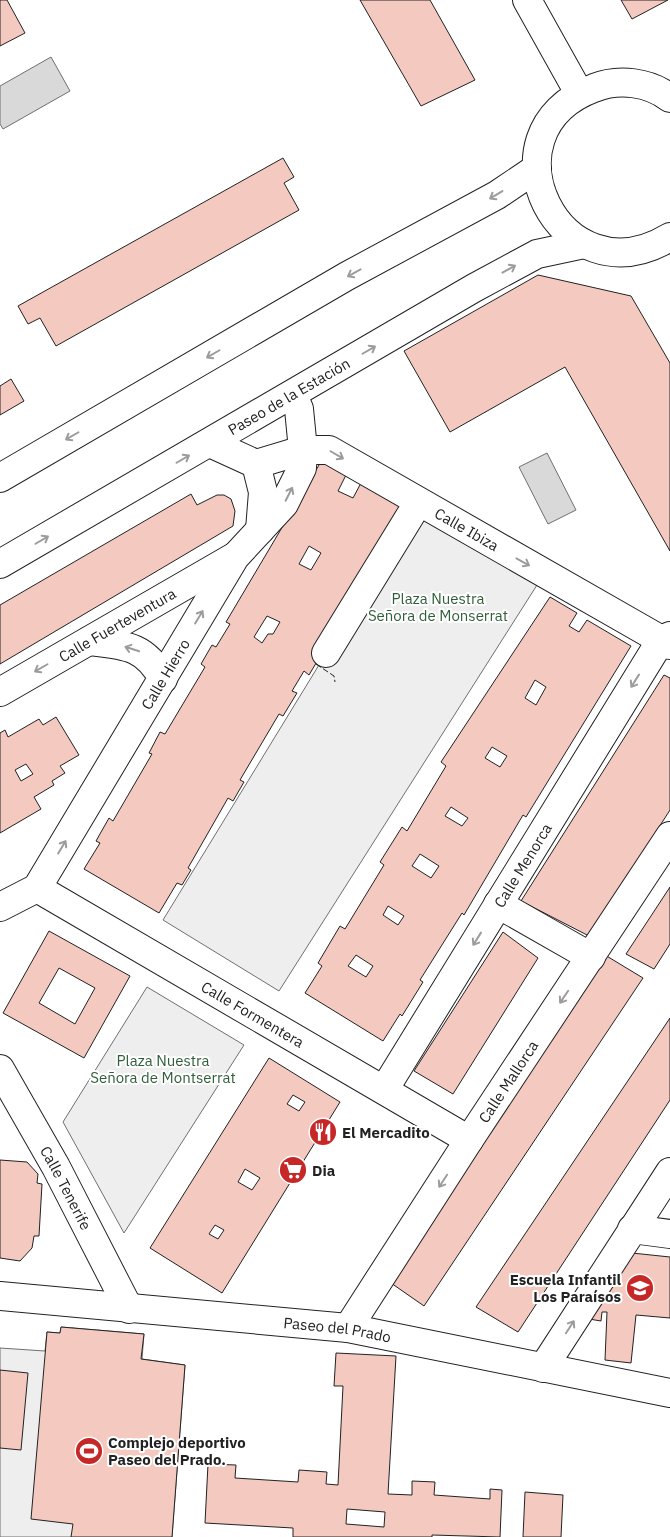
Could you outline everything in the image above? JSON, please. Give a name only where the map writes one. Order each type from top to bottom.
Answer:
[{"type":"street","points":[[527,0],[579,93]]},
{"type":"street","points":[[670,98],[660,90],[633,82],[605,84],[579,93],[561,107],[548,125],[539,146],[537,168],[540,191],[550,212],[565,231],[584,244],[612,252],[642,250],[670,239]]},
{"type":"street","points":[[0,478],[348,276],[497,195],[537,168]]},
{"type":"street","name":"Paseo de la Estación","points":[[0,564],[474,288],[537,254],[584,244]]},
{"type":"street","name":"Calle Hierro","points":[[37,888],[235,557],[284,504],[302,468],[303,450],[298,409],[293,395]]},
{"type":"street","points":[[210,443],[256,464],[264,492],[260,530]]},
{"type":"street","name":"Calle Ibiza","points":[[256,464],[303,450],[330,450],[418,502],[667,640]]},
{"type":"street","points":[[326,653],[418,502]]},
{"type":"street","name":"Calle Fuerteventura","points":[[0,692],[235,557]]},
{"type":"street","name":"Calle Menorca","points":[[384,1090],[498,904],[667,640]]},
{"type":"street","points":[[89,641],[138,649],[155,664],[163,679]]},
{"type":"street","name":"Calle Mallorca","points":[[348,1328],[469,1140],[670,836]]},
{"type":"street","points":[[0,907],[37,888]]},
{"type":"street","name":"Calle Formentera","points":[[37,888],[469,1140]]},
{"type":"street","points":[[498,904],[591,957]]},
{"type":"street","name":"Calle Tenerife","points":[[0,1069],[60,1175],[129,1309]]},
{"type":"street","points":[[543,1368],[670,1172]]},
{"type":"street","points":[[632,1229],[670,1234]]},
{"type":"street","name":"Paseo del Prado","points":[[0,1296],[348,1328],[670,1393]]},
{"type":"green space","name":"Plaza Nuestra Señora de Monserrat","points":[[418,503],[544,574],[279,991],[163,920]]},
{"type":"green space","name":"Plaza Nuestra Señora de Montserrat","points":[[147,987],[244,1045],[124,1233],[63,1122]]},
{"type":"green space","name":"Complejo deportivo Paseo del Prado.","points":[[61,1327],[144,1334],[142,1359],[185,1365],[172,1537],[0,1537],[0,1348],[45,1351],[47,1332],[60,1333]]},
{"type":"shaded area","points":[[51,57],[70,91],[3,129],[0,124],[0,86]]},
{"type":"shaded area","points":[[547,453],[576,510],[548,524],[519,467]]},
{"type":"building","points":[[0,0],[7,0],[25,33],[0,46]]},
{"type":"building","points":[[360,0],[430,0],[475,80],[421,106]]},
{"type":"building","points":[[621,0],[668,0],[632,19]]},
{"type":"building","points":[[283,158],[294,177],[284,183],[299,210],[56,346],[40,318],[28,324],[18,306]]},
{"type":"building","points":[[538,275],[631,296],[670,363],[670,551],[565,367],[450,432],[404,351]]},
{"type":"building","points":[[11,379],[24,401],[0,415],[0,386]]},
{"type":"building","points":[[322,460],[347,473],[338,491],[353,498],[361,483],[407,510],[309,675],[304,671],[292,691],[297,693],[283,716],[279,714],[240,780],[244,782],[233,801],[228,798],[188,868],[191,870],[182,885],[177,883],[159,913],[84,869],[100,843],[96,841],[109,818],[113,821],[152,754],[149,753],[160,732],[165,734],[205,667],[201,664],[212,645],[216,647],[230,624],[226,622]],"holes":[[[309,546],[321,553],[311,570],[299,564]],[[267,616],[280,622],[273,634],[268,634],[262,643],[254,637]]]},
{"type":"building","points":[[191,494],[197,505],[217,495],[224,495],[231,499],[235,511],[233,526],[0,664],[0,605]]},
{"type":"building","points":[[550,597],[577,613],[569,626],[579,632],[587,620],[631,646],[526,817],[523,815],[464,915],[462,913],[420,980],[423,982],[402,1016],[400,1014],[383,1041],[305,993],[322,966],[318,963],[340,926],[345,929],[384,865],[380,862],[402,827],[407,831],[446,766],[441,762]],"holes":[[[535,680],[546,687],[536,705],[525,698]],[[492,747],[507,756],[500,767],[485,758]],[[451,807],[468,818],[462,826],[445,816]],[[420,854],[439,866],[431,878],[412,866]],[[388,906],[404,916],[398,925],[383,915]],[[356,955],[373,966],[366,977],[348,966]]]},
{"type":"building","points":[[664,675],[670,678],[670,810],[589,936],[521,901]]},
{"type":"building","points":[[56,717],[79,755],[60,766],[65,773],[52,781],[54,785],[34,797],[41,809],[0,833],[0,733],[5,730],[8,737],[39,719],[43,725]],"holes":[[[26,764],[33,774],[21,781],[15,770]]]},
{"type":"building","points":[[670,887],[670,944],[654,969],[626,954]]},
{"type":"building","points":[[49,931],[130,976],[84,1058],[3,1013]],"holes":[[[59,968],[95,988],[75,1024],[39,1003]]]},
{"type":"building","points":[[503,932],[538,958],[453,1094],[414,1071]]},
{"type":"building","points":[[605,955],[643,978],[424,1306],[391,1283]]},
{"type":"building","points":[[670,1018],[670,1100],[518,1332],[476,1307]]},
{"type":"building","points":[[269,1058],[340,1102],[222,1293],[150,1248]],"holes":[[[293,1095],[305,1102],[299,1111],[287,1104]],[[245,1169],[260,1178],[252,1190],[238,1182]],[[215,1225],[224,1230],[218,1239],[209,1234]]]},
{"type":"building","points":[[0,1160],[27,1162],[38,1174],[37,1183],[42,1184],[39,1236],[34,1236],[32,1248],[20,1261],[0,1258]]},
{"type":"building","name":"Escuela Infantil Los Paraísos","points":[[632,1253],[670,1257],[670,1318],[636,1315],[631,1363],[605,1360],[607,1312],[602,1312],[601,1321],[589,1319]]},
{"type":"building","name":"Complejo deportivo Paseo del Prado.","points":[[61,1327],[144,1334],[141,1359],[185,1365],[172,1537],[71,1537],[73,1524],[31,1519],[47,1332],[60,1333]]},
{"type":"building","points":[[336,1353],[396,1356],[388,1494],[412,1495],[412,1481],[435,1482],[434,1495],[490,1499],[490,1489],[502,1490],[500,1537],[432,1535],[432,1537],[293,1537],[293,1528],[205,1523],[208,1464],[236,1465],[235,1478],[298,1482],[299,1470],[327,1472],[326,1484],[338,1485],[343,1386],[334,1386]],"holes":[[[347,1509],[385,1512],[384,1527],[346,1524]]]},
{"type":"building","points":[[0,1370],[28,1373],[21,1450],[0,1448]]},
{"type":"building","points":[[525,1492],[563,1495],[561,1537],[523,1537]]},
{"type":"fence","points":[[316,664],[334,676],[335,682]]},
{"type":"place","name":"El Mercadito","points":[[323,1132]]},
{"type":"place","name":"Dia","points":[[293,1170]]},
{"type":"place","name":"Escuela Infantil Los Paraísos","points":[[640,1288]]},
{"type":"place","name":"Complejo deportivo Paseo del Prado.","points":[[89,1451]]}]
